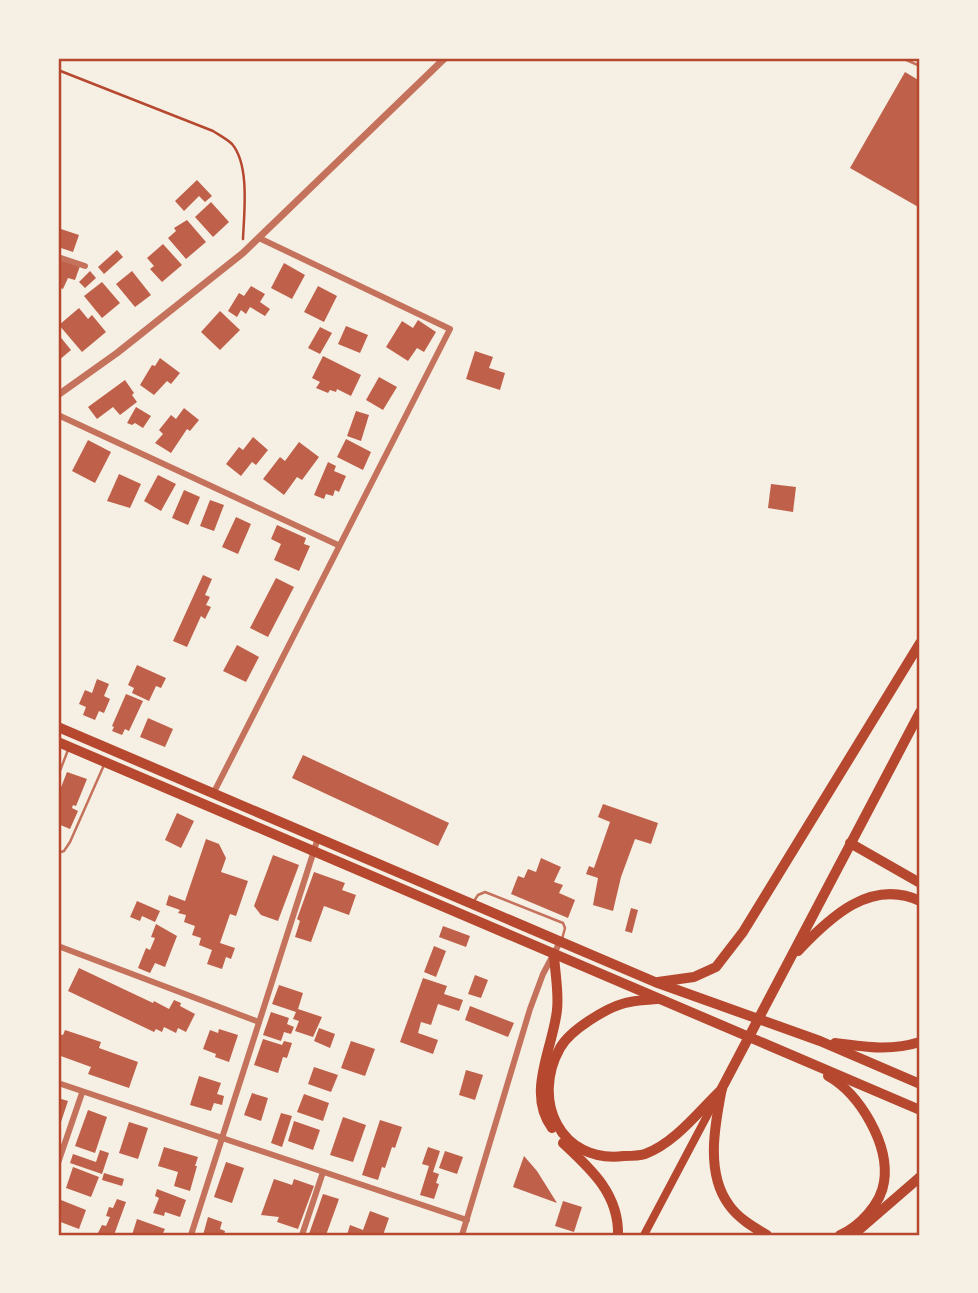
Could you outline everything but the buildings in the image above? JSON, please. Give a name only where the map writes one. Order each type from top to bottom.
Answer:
[{"type":"main road","points":[[655,982],[694,977],[716,967],[737,941],[920,643]]},
{"type":"main road","points":[[644,1235],[920,712]]},
{"type":"main road","points":[[58,727],[655,982],[820,1041],[920,1084]]},
{"type":"main road","points":[[58,742],[920,1110]]},
{"type":"main road","points":[[850,843],[920,883]]},
{"type":"main road","points":[[787,965],[820,928],[862,899],[885,893],[908,895],[920,901]]},
{"type":"main road","points":[[554,955],[558,1005],[542,1074],[542,1107],[548,1124],[561,1141],[597,1177],[612,1198],[618,1220],[618,1235]]},
{"type":"main road","points":[[659,999],[628,1002],[612,1007],[566,1041],[555,1061],[550,1081],[549,1099],[554,1122],[567,1139],[585,1153],[608,1158],[645,1154],[671,1138],[722,1088]]},
{"type":"main road","points":[[820,1041],[879,1049],[904,1047],[920,1042]]},
{"type":"main road","points":[[781,1051],[837,1081],[859,1103],[872,1124],[883,1157],[884,1183],[866,1217],[840,1235]]},
{"type":"main road","points":[[722,1088],[714,1129],[716,1175],[728,1204],[748,1224],[767,1235]]},
{"type":"main road","points":[[853,1235],[920,1177]]},
{"type":"street","points":[[58,395],[117,353],[243,253],[445,58]]},
{"type":"street","points":[[213,793],[450,329],[259,238]]},
{"type":"street","points":[[58,257],[85,266]]},
{"type":"street","points":[[58,415],[338,545]]},
{"type":"street","points":[[191,1235],[318,838]]},
{"type":"street","points":[[463,1235],[530,1009],[560,942]]},
{"type":"street","points":[[58,946],[258,1022]]},
{"type":"street","points":[[58,1083],[467,1220]]},
{"type":"street","points":[[58,1163],[82,1093]]},
{"type":"street","points":[[302,1235],[323,1172]]},
{"type":"lane","points":[[902,58],[920,66]]},
{"type":"lane","points":[[58,776],[70,747]]},
{"type":"lane","points":[[58,853],[64,851],[70,842],[106,762]]},
{"type":"lane","points":[[467,918],[478,895],[485,892],[563,923],[565,932],[560,942]]},
{"type":"path","points":[[58,71],[214,131],[232,144],[238,154],[244,181],[243,253]]}]
